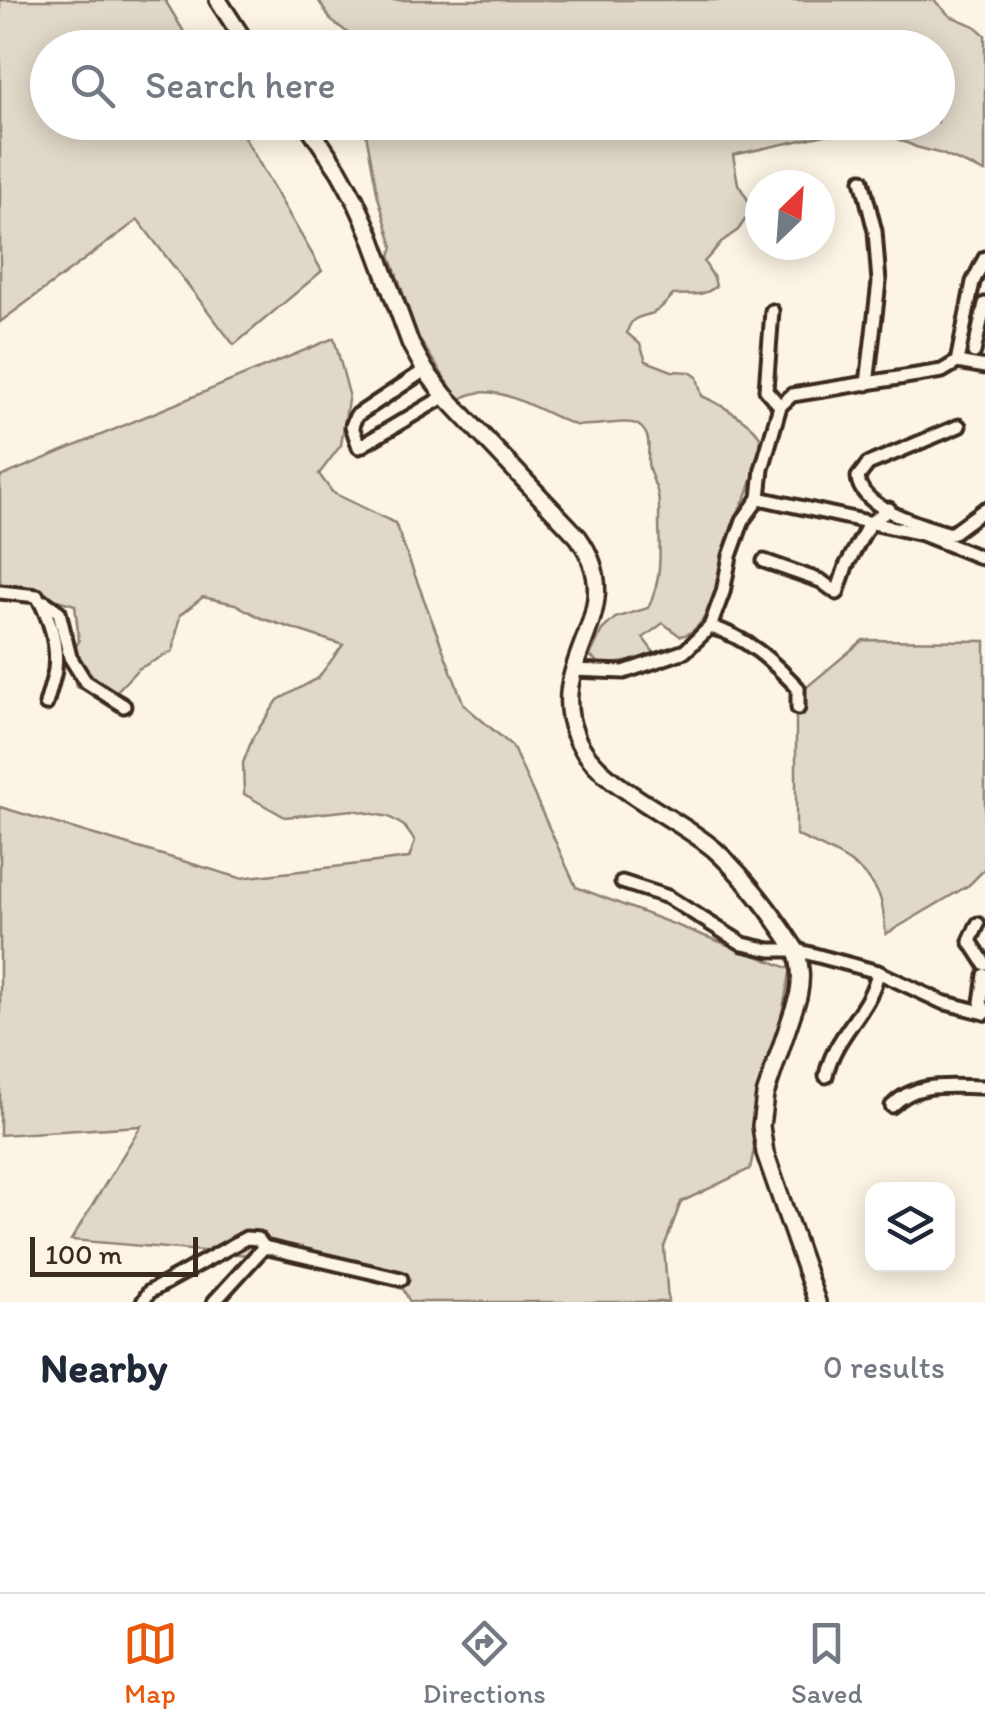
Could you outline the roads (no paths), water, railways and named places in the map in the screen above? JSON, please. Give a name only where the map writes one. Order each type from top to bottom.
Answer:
[{"type":"main road","points":[[218,0],[237,30]]},
{"type":"main road","points":[[318,140],[355,200],[411,345],[425,370],[578,538],[593,563],[597,577],[596,606],[573,670],[568,698],[569,715],[580,746],[593,764],[613,780],[700,838],[726,861],[796,950],[801,981],[798,998],[765,1095],[761,1126],[764,1153],[817,1302]]},
{"type":"street","points":[[862,180],[875,231],[879,282],[867,384]]},
{"type":"street","points":[[957,362],[973,282],[985,258]]},
{"type":"street","points":[[974,352],[985,304]]},
{"type":"street","points":[[772,311],[766,390],[780,406]]},
{"type":"street","points":[[573,670],[624,672],[685,651],[710,627],[742,520],[759,498],[762,469],[780,406],[792,395],[942,370],[957,362],[985,367]]},
{"type":"street","points":[[425,370],[356,416],[352,426],[359,447],[445,396]]},
{"type":"street","points":[[958,426],[868,464],[858,477],[858,485],[866,497],[901,518],[951,534],[985,509]]},
{"type":"street","points":[[759,498],[922,534],[985,559]]},
{"type":"street","points":[[764,561],[821,582],[837,593],[846,566],[869,524],[889,509]]},
{"type":"street","points":[[0,592],[37,596],[58,612],[70,656],[85,681],[124,706]]},
{"type":"street","points":[[37,596],[48,614],[54,649],[55,670],[46,704]]},
{"type":"street","points":[[710,627],[726,631],[771,659],[798,688],[798,708]]},
{"type":"street","points":[[622,882],[668,897],[743,944],[796,950],[878,972],[942,1002],[985,1013]]},
{"type":"street","points":[[978,924],[970,941],[985,964]]},
{"type":"street","points":[[826,1076],[835,1048],[868,999],[878,972]]},
{"type":"street","points":[[985,974],[981,1002],[985,1013]]},
{"type":"street","points":[[892,1106],[903,1095],[924,1086],[985,1087]]},
{"type":"street","points":[[142,1302],[149,1292],[246,1238],[258,1239],[264,1248],[400,1278]]},
{"type":"street","points":[[214,1302],[264,1248]]}]
